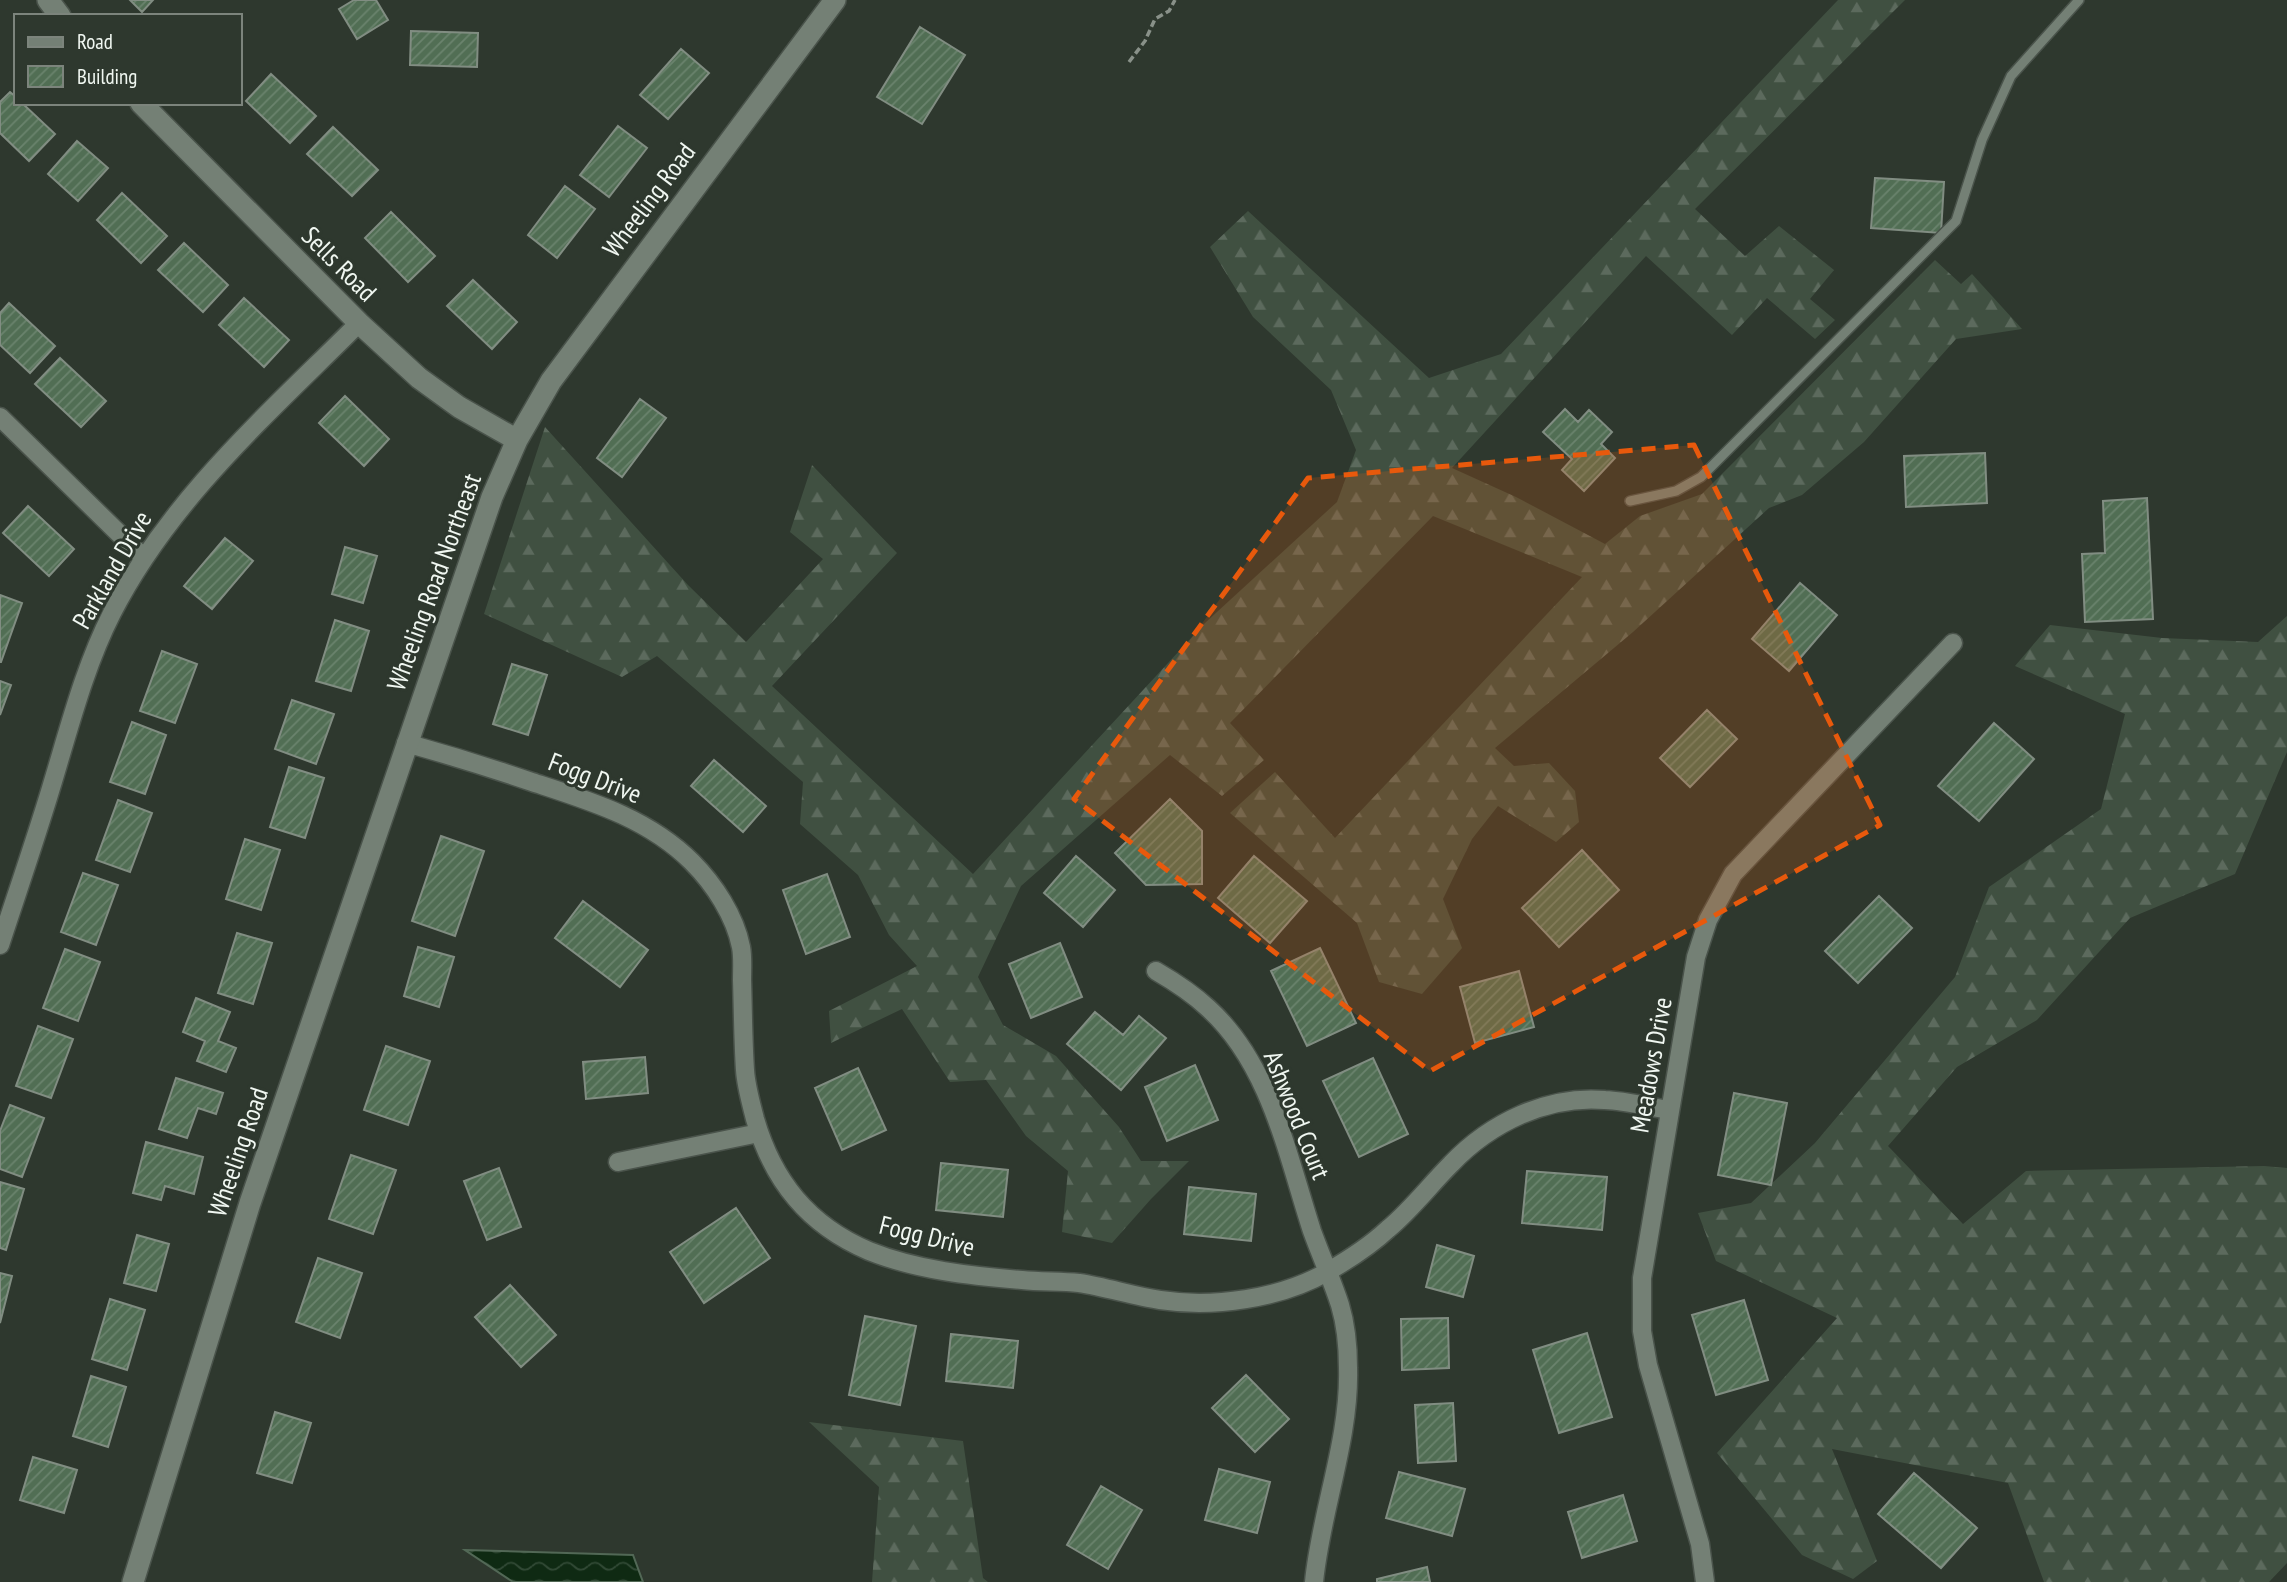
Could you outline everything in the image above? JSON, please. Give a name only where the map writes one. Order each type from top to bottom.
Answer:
[{"type":"street","name":"Wheeling Road","points":[[517,440],[551,381],[835,0]]},
{"type":"street","name":"Sells Road","points":[[143,105],[359,323],[419,378],[459,407],[517,440]]},
{"type":"street","name":"Parkland Drive","points":[[0,945],[68,729],[99,639],[113,611],[144,558],[182,505],[225,456],[359,323]]},
{"type":"street","points":[[0,417],[144,558]]},
{"type":"street","name":"Wheeling Road Northeast","points":[[406,743],[492,496],[517,440]]},
{"type":"street","name":"Meadows Drive","points":[[1705,1582],[1700,1544],[1647,1365],[1642,1331],[1642,1278],[1696,957],[1708,920],[1733,874],[1953,643]]},
{"type":"street","name":"Wheeling Road","points":[[133,1582],[250,1203],[406,743]]},
{"type":"street","name":"Fogg Drive","points":[[406,743],[469,761],[615,811],[644,825],[694,864],[715,889],[731,917],[741,948],[745,1076],[759,1133],[779,1177],[791,1195],[814,1218],[841,1237],[869,1251],[899,1261],[961,1274],[1077,1283],[1182,1303],[1214,1303],[1274,1294],[1328,1272],[1387,1230],[1454,1160],[1495,1128],[1519,1115],[1570,1101],[1604,1099],[1670,1110]]},
{"type":"street","name":"Ashwood Court","points":[[1156,971],[1184,988],[1210,1009],[1249,1059],[1264,1087],[1286,1145],[1328,1272]]},
{"type":"street","points":[[618,1161],[759,1133]]},
{"type":"street","points":[[1314,1582],[1345,1413],[1348,1369],[1347,1338],[1341,1307],[1328,1272]]},
{"type":"lane","points":[[1630,500],[1676,491],[1701,477],[1956,221],[1982,140],[2011,76],[2079,0]]},
{"type":"path","points":[[1129,62],[1145,41],[1155,19],[1169,11],[1175,0]]},
{"type":"highlighted area","points":[[1694,445],[1880,825],[1430,1071],[1074,799],[1308,478]]},
{"type":"green space","points":[[1838,0],[1905,0],[1695,209],[1745,256],[1779,226],[1834,270],[1810,299],[1835,320],[1815,339],[1767,298],[1732,335],[1646,256],[1452,468],[1516,497],[1605,544],[1640,516],[1702,494],[1935,260],[1961,284],[1972,274],[2022,329],[1956,339],[1864,442],[1802,495],[1769,508],[1633,632],[1495,748],[1514,766],[1549,763],[1575,791],[1579,822],[1556,842],[1498,806],[1472,839],[1443,899],[1462,948],[1422,994],[1379,982],[1357,923],[1230,813],[1275,772],[1335,838],[1582,577],[1433,516],[1230,723],[1264,760],[1222,796],[1170,755],[1021,886],[978,977],[1003,1025],[1056,1056],[1119,1127],[1141,1161],[1189,1161],[1112,1243],[1062,1232],[1068,1171],[1026,1136],[986,1080],[950,1082],[902,1009],[831,1043],[829,1011],[917,966],[889,935],[858,875],[800,824],[803,782],[657,656],[622,677],[484,614],[545,427],[688,585],[746,642],[823,559],[790,532],[812,465],[897,553],[772,686],[973,874],[1205,623],[1337,502],[1356,450],[1331,390],[1253,317],[1210,247],[1248,211],[1429,378],[1501,354]]},
{"type":"green space","points":[[2287,616],[2287,752],[2235,874],[2130,918],[2037,1020],[1957,1067],[1888,1146],[1963,1224],[2026,1171],[2264,1166],[2287,1168],[2287,1563],[2269,1582],[2044,1582],[2008,1483],[1832,1449],[1877,1561],[1853,1579],[1802,1555],[1717,1453],[1837,1318],[1716,1261],[1698,1213],[1751,1203],[1815,1143],[1955,977],[1989,887],[2101,809],[2125,714],[2015,666],[2050,625],[2162,638],[2258,642]]},
{"type":"green space","points":[[809,1422],[963,1441],[983,1578],[988,1582],[872,1582],[879,1487]]},
{"type":"water","points":[[465,1550],[633,1555],[643,1582],[513,1582]]},
{"type":"building","points":[[130,0],[153,0],[142,12]]},
{"type":"building","points":[[354,0],[376,0],[388,20],[357,39],[339,9]]},
{"type":"building","points":[[920,27],[965,55],[922,124],[877,97]]},
{"type":"building","points":[[411,31],[478,33],[477,67],[410,65]]},
{"type":"building","points":[[681,49],[709,73],[668,119],[640,95]]},
{"type":"building","points":[[271,74],[316,116],[290,143],[246,101]]},
{"type":"building","points":[[10,92],[14,95],[14,105],[24,105],[55,134],[29,161],[0,133],[0,102]]},
{"type":"building","points":[[618,126],[647,148],[609,197],[580,175]]},
{"type":"building","points":[[333,127],[378,170],[352,196],[307,154]]},
{"type":"building","points":[[77,141],[108,168],[78,201],[48,174]]},
{"type":"building","points":[[1875,178],[1944,182],[1941,233],[1871,228]]},
{"type":"building","points":[[565,186],[595,209],[557,258],[528,235]]},
{"type":"building","points":[[122,193],[167,236],[141,263],[97,220]]},
{"type":"building","points":[[391,212],[435,256],[408,282],[365,238]]},
{"type":"building","points":[[184,243],[228,285],[203,312],[158,270]]},
{"type":"building","points":[[473,280],[517,322],[492,349],[447,306]]},
{"type":"building","points":[[244,298],[289,340],[264,367],[219,325]]},
{"type":"building","points":[[9,303],[55,346],[30,373],[0,345],[0,313]]},
{"type":"building","points":[[60,358],[106,401],[81,427],[35,384]]},
{"type":"building","points":[[345,396],[389,439],[364,466],[319,423]]},
{"type":"building","points":[[640,399],[666,418],[622,477],[597,458]]},
{"type":"building","points":[[1565,409],[1578,422],[1589,410],[1612,432],[1601,444],[1615,458],[1584,491],[1562,470],[1572,459],[1543,432]]},
{"type":"building","points":[[1985,453],[1987,503],[1906,507],[1904,456]]},
{"type":"building","points":[[2147,498],[2153,619],[2085,622],[2082,554],[2105,553],[2103,501]]},
{"type":"building","points":[[28,506],[74,549],[49,576],[3,533]]},
{"type":"building","points":[[225,538],[253,561],[212,609],[184,586]]},
{"type":"building","points":[[345,547],[377,556],[363,603],[332,594]]},
{"type":"building","points":[[1800,583],[1837,615],[1789,671],[1752,639]]},
{"type":"building","points":[[0,595],[22,603],[1,662],[0,662]]},
{"type":"building","points":[[335,620],[369,631],[351,691],[316,681]]},
{"type":"building","points":[[162,651],[197,664],[175,723],[140,711]]},
{"type":"building","points":[[512,664],[547,675],[528,735],[493,724]]},
{"type":"building","points":[[0,681],[11,685],[0,715]]},
{"type":"building","points":[[292,700],[334,714],[316,764],[275,749]]},
{"type":"building","points":[[1707,710],[1737,739],[1690,787],[1660,758]]},
{"type":"building","points":[[132,722],[166,735],[145,794],[110,782]]},
{"type":"building","points":[[1994,723],[2034,759],[1979,821],[1938,786]]},
{"type":"building","points":[[714,760],[766,806],[743,832],[691,786]]},
{"type":"building","points":[[289,767],[324,778],[305,838],[270,827]]},
{"type":"building","points":[[1170,799],[1202,831],[1202,884],[1146,885],[1115,853]]},
{"type":"building","points":[[118,800],[152,813],[130,872],[96,860]]},
{"type":"building","points":[[441,836],[484,851],[455,936],[412,921]]},
{"type":"building","points":[[245,839],[280,850],[261,910],[226,899]]},
{"type":"building","points":[[1582,850],[1619,890],[1559,947],[1522,908]]},
{"type":"building","points":[[1076,856],[1115,890],[1083,927],[1044,893]]},
{"type":"building","points":[[1254,856],[1307,901],[1270,943],[1218,898]]},
{"type":"building","points":[[83,873],[118,885],[96,945],[61,932]]},
{"type":"building","points":[[827,874],[850,937],[806,954],[783,890]]},
{"type":"building","points":[[1879,896],[1912,928],[1858,983],[1825,951]]},
{"type":"building","points":[[583,901],[648,950],[620,987],[555,938]]},
{"type":"building","points":[[237,933],[272,943],[253,1004],[218,993]]},
{"type":"building","points":[[1060,943],[1082,997],[1031,1018],[1009,964]]},
{"type":"building","points":[[418,947],[454,957],[439,1007],[404,996]]},
{"type":"building","points":[[1320,948],[1356,1023],[1307,1046],[1271,971]]},
{"type":"building","points":[[65,949],[100,962],[78,1021],[43,1008]]},
{"type":"building","points":[[1519,971],[1534,1027],[1475,1043],[1460,987]]},
{"type":"building","points":[[196,998],[230,1012],[218,1041],[236,1048],[226,1072],[197,1061],[205,1041],[183,1032]]},
{"type":"building","points":[[1095,1012],[1123,1035],[1139,1016],[1166,1038],[1121,1090],[1067,1044]]},
{"type":"building","points":[[38,1026],[73,1039],[51,1098],[16,1086]]},
{"type":"building","points":[[386,1046],[430,1061],[408,1125],[364,1110]]},
{"type":"building","points":[[645,1057],[648,1093],[586,1099],[583,1062]]},
{"type":"building","points":[[1373,1058],[1408,1134],[1359,1157],[1323,1081]]},
{"type":"building","points":[[1195,1065],[1218,1120],[1167,1141],[1145,1087]]},
{"type":"building","points":[[858,1068],[886,1130],[842,1150],[815,1088]]},
{"type":"building","points":[[176,1078],[223,1093],[216,1114],[198,1108],[187,1138],[159,1129]]},
{"type":"building","points":[[1734,1093],[1787,1103],[1771,1185],[1718,1175]]},
{"type":"building","points":[[10,1105],[44,1118],[22,1177],[0,1169],[0,1131]]},
{"type":"building","points":[[146,1142],[203,1157],[194,1194],[165,1186],[161,1200],[133,1193]]},
{"type":"building","points":[[351,1155],[396,1170],[373,1234],[329,1219]]},
{"type":"building","points":[[941,1163],[1008,1170],[1003,1217],[936,1210]]},
{"type":"building","points":[[499,1168],[521,1227],[487,1240],[464,1181]]},
{"type":"building","points":[[1527,1171],[1607,1177],[1602,1230],[1522,1223]]},
{"type":"building","points":[[0,1182],[24,1189],[6,1250],[0,1248]]},
{"type":"building","points":[[1189,1187],[1256,1194],[1251,1241],[1184,1234]]},
{"type":"building","points":[[736,1208],[770,1258],[704,1303],[670,1252]]},
{"type":"building","points":[[137,1235],[169,1244],[156,1291],[124,1283]]},
{"type":"building","points":[[1437,1245],[1474,1256],[1463,1297],[1426,1287]]},
{"type":"building","points":[[318,1258],[362,1273],[340,1338],[296,1322]]},
{"type":"building","points":[[0,1273],[12,1276],[0,1323]]},
{"type":"building","points":[[510,1285],[556,1335],[521,1367],[475,1317]]},
{"type":"building","points":[[110,1299],[145,1310],[127,1370],[92,1359]]},
{"type":"building","points":[[1744,1300],[1768,1380],[1716,1395],[1692,1315]]},
{"type":"building","points":[[865,1316],[916,1326],[900,1405],[849,1395]]},
{"type":"building","points":[[1448,1318],[1449,1368],[1402,1370],[1401,1319]]},
{"type":"building","points":[[1587,1333],[1612,1417],[1559,1433],[1533,1350]]},
{"type":"building","points":[[951,1334],[1018,1341],[1013,1388],[946,1381]]},
{"type":"building","points":[[1246,1375],[1289,1419],[1255,1452],[1212,1408]]},
{"type":"building","points":[[91,1376],[126,1387],[108,1447],[73,1436]]},
{"type":"building","points":[[1453,1403],[1456,1461],[1418,1463],[1415,1405]]},
{"type":"building","points":[[275,1412],[311,1423],[292,1483],[257,1473]]},
{"type":"building","points":[[33,1457],[77,1470],[64,1513],[20,1500]]},
{"type":"building","points":[[1219,1469],[1270,1482],[1257,1533],[1205,1520]]},
{"type":"building","points":[[1399,1472],[1465,1489],[1452,1536],[1386,1518]]},
{"type":"building","points":[[1914,1473],[1977,1528],[1941,1568],[1878,1514]]},
{"type":"building","points":[[1101,1486],[1142,1510],[1108,1569],[1067,1545]]},
{"type":"building","points":[[1623,1495],[1637,1541],[1582,1558],[1568,1512]]},
{"type":"building","points":[[1427,1567],[1430,1582],[1377,1582],[1377,1579]]}]
